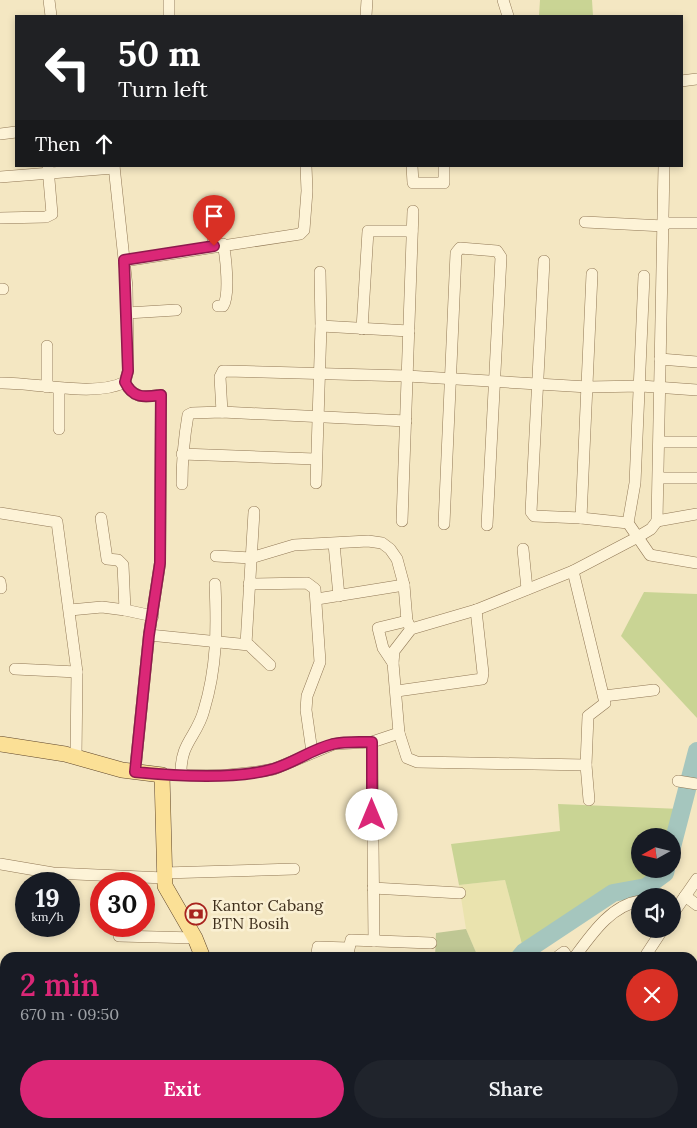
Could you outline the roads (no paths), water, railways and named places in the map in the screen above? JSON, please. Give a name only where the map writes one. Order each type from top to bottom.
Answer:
[{"type":"main road","points":[[0,744],[76,758],[135,772],[162,775],[164,876],[168,894],[195,938],[201,952]]},
{"type":"street","points":[[49,0],[51,15]]},
{"type":"street","points":[[169,0],[169,15]]},
{"type":"street","points":[[366,15],[367,0]]},
{"type":"street","points":[[503,0],[508,15]]},
{"type":"street","points":[[683,81],[697,79]]},
{"type":"street","points":[[0,134],[15,132]]},
{"type":"street","points":[[0,177],[48,170],[114,167],[124,260],[127,312],[128,371],[125,382],[130,392],[138,396],[161,395],[160,563],[149,635],[135,772]]},
{"type":"street","points":[[124,260],[302,232],[307,191],[306,167]]},
{"type":"street","points":[[412,167],[413,184],[444,183],[444,167]]},
{"type":"street","points":[[393,663],[383,648],[378,628],[409,625],[476,610],[573,571],[651,530],[657,521],[660,478],[659,388],[664,167]]},
{"type":"street","points":[[0,218],[46,217],[52,214],[48,170]]},
{"type":"street","points":[[402,521],[413,211]]},
{"type":"street","points":[[211,217],[226,272],[226,300],[223,306],[218,306]]},
{"type":"street","points":[[585,222],[664,225],[697,224]]},
{"type":"street","points":[[362,329],[368,231],[412,231]]},
{"type":"street","points":[[444,524],[456,253],[460,248],[497,251],[502,257],[487,525]]},
{"type":"street","points":[[544,261],[536,384],[531,513],[534,516],[628,523]]},
{"type":"street","points":[[316,483],[315,459],[321,326],[320,272]]},
{"type":"street","points":[[581,518],[592,274]]},
{"type":"street","points":[[644,276],[641,386],[635,483],[628,523],[645,550],[655,558],[697,563]]},
{"type":"street","points":[[127,312],[176,310]]},
{"type":"street","points":[[321,326],[409,331]]},
{"type":"street","points":[[47,346],[47,387]]},
{"type":"street","points":[[660,359],[697,362]]},
{"type":"street","points":[[222,412],[220,377],[222,371],[318,372],[588,387],[641,386],[697,390]]},
{"type":"street","points":[[0,383],[59,388],[114,388],[125,382]]},
{"type":"street","points":[[59,388],[59,429]]},
{"type":"street","points":[[182,484],[182,454],[188,415],[192,413],[222,412],[406,421]]},
{"type":"street","points":[[660,442],[697,442]]},
{"type":"street","points":[[182,454],[315,459]]},
{"type":"street","points":[[660,478],[697,478]]},
{"type":"street","points":[[246,644],[254,512]]},
{"type":"street","points":[[0,513],[61,522],[77,672],[76,758]]},
{"type":"street","points":[[657,521],[697,514]]},
{"type":"street","points":[[101,518],[107,558],[118,560],[123,565],[125,610]]},
{"type":"street","points":[[216,556],[251,558],[294,545],[368,541],[382,543],[390,549],[397,559],[404,586],[409,625],[394,651],[393,663],[397,691],[399,733],[407,758],[417,762],[586,765]]},
{"type":"street","points":[[334,544],[339,596]]},
{"type":"street","points":[[523,549],[527,589]]},
{"type":"street","points":[[573,571],[604,696],[604,705],[588,716],[586,765],[589,800]]},
{"type":"street","points":[[181,774],[184,747],[204,710],[217,643],[215,584]]},
{"type":"street","points":[[249,584],[310,584],[315,589],[320,662],[307,696],[306,710],[312,752]]},
{"type":"street","points":[[317,599],[404,586]]},
{"type":"street","points":[[70,610],[102,607],[153,616]]},
{"type":"street","points":[[397,691],[482,679],[483,673],[476,610]]},
{"type":"street","points":[[149,635],[217,643],[246,644],[252,647],[270,665]]},
{"type":"street","points":[[15,669],[77,672]]},
{"type":"street","points":[[604,696],[654,690]]},
{"type":"street","points":[[162,775],[228,775],[257,772],[274,768],[334,744],[372,742],[399,733]]},
{"type":"street","points":[[372,742],[374,941]]},
{"type":"street","points":[[681,782],[697,784]]},
{"type":"street","points":[[0,864],[52,873],[164,876],[294,869]]},
{"type":"street","points":[[694,886],[697,905]]},
{"type":"street","points":[[681,903],[694,886]]},
{"type":"street","points":[[373,888],[460,893]]},
{"type":"street","points":[[578,952],[593,932],[626,903],[631,902]]},
{"type":"street","points":[[155,937],[195,938]]},
{"type":"street","points":[[648,952],[657,938]]},
{"type":"street","points":[[348,952],[351,940],[430,943]]},
{"type":"street","points":[[317,952],[318,947],[343,952]]},
{"type":"waterway","points":[[677,828],[697,751]]},
{"type":"waterway","points":[[524,952],[613,893],[646,887],[658,878]]},
{"type":"place","name":"Kantor Cabang BTN Bosih","points":[[196,914]]}]
